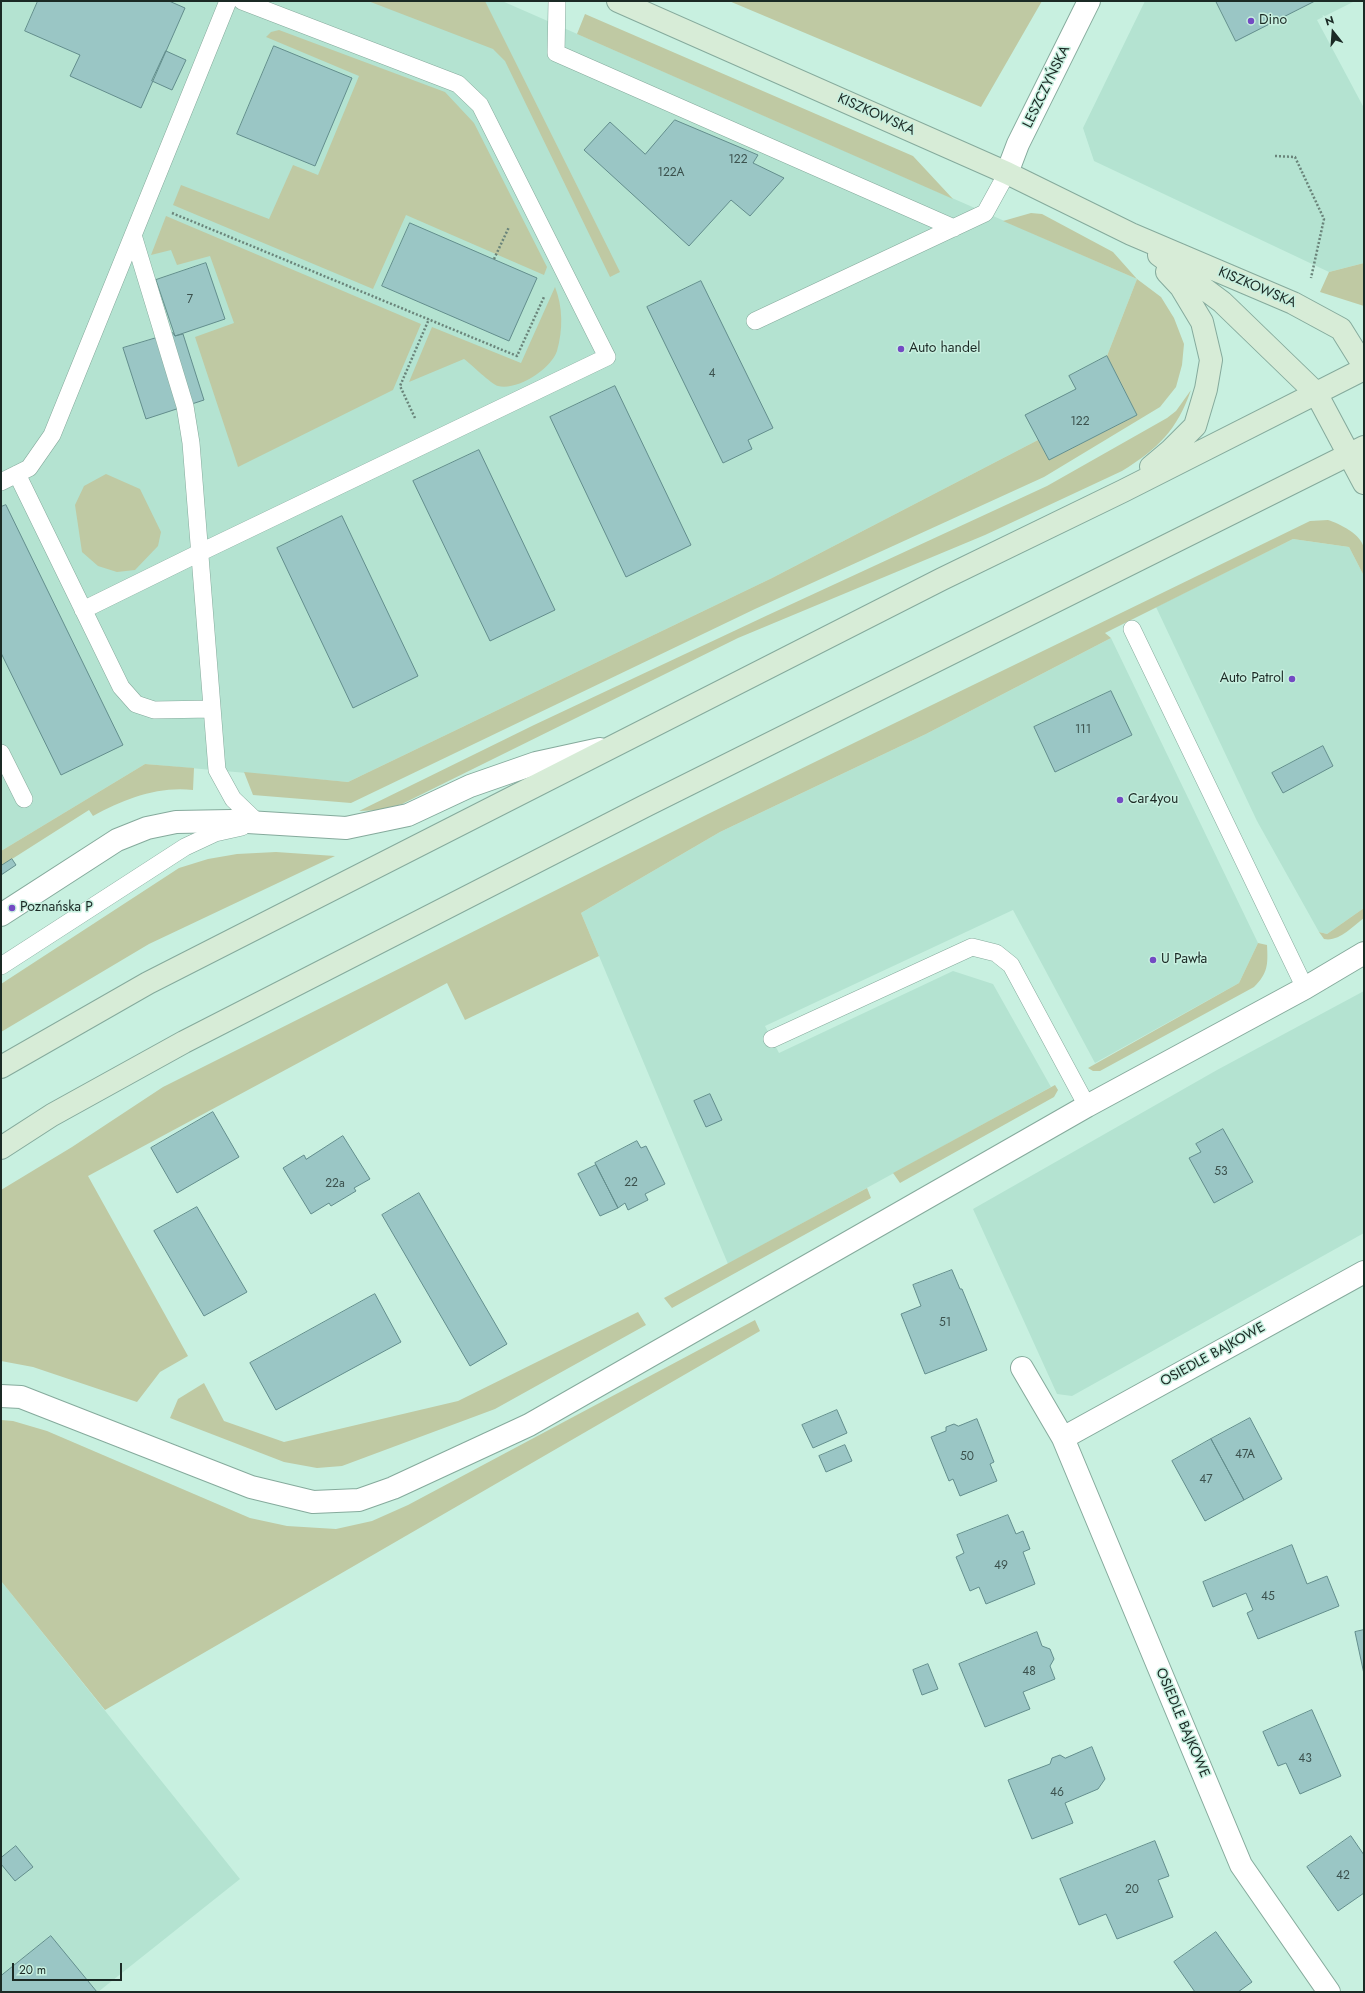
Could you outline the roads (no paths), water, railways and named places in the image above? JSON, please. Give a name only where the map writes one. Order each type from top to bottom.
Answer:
[{"type":"main road","name":"KISZKOWSKA","points":[[618,1],[1007,173],[1131,234],[1293,302],[1341,330],[1364,368]]},
{"type":"main road","name":"KISZKOWSKA","points":[[1131,234],[1222,302],[1316,393],[1357,450],[1364,483]]},
{"type":"main road","points":[[1122,491],[1170,452],[1195,426],[1206,389],[1211,360],[1202,322],[1181,287],[1131,234]]},
{"type":"main road","points":[[1,1067],[148,982],[617,745],[942,578],[1122,491],[1364,368]]},
{"type":"main road","points":[[1,1148],[52,1114],[184,1042],[644,806],[1357,450]]},
{"type":"street","name":"LESZCZYŃSKA","points":[[1007,173],[1018,144],[1089,1]]},
{"type":"street","points":[[1,915],[117,840],[147,828],[176,822],[257,822],[346,828],[408,815],[470,786],[536,764],[617,745]]},
{"type":"street","points":[[1,1396],[21,1397],[251,1487],[313,1502],[359,1500],[393,1488],[529,1425],[1087,1106],[1304,988],[1364,953]]},
{"type":"street","name":"OSIEDLE BAJKOWE","points":[[1063,1438],[1364,1272]]},
{"type":"street","name":"OSIEDLE BAJKOWE","points":[[1022,1368],[1063,1438],[1241,1865],[1329,1992]]},
{"type":"lane","points":[[1,482],[29,468],[52,435],[228,1]]},
{"type":"lane","points":[[83,610],[607,357],[480,105],[458,84],[242,1]]},
{"type":"lane","points":[[557,1],[556,53],[954,228]]},
{"type":"lane","points":[[755,321],[985,213],[1007,173]]},
{"type":"lane","points":[[1,966],[185,847],[216,833],[257,822],[234,799],[217,770],[191,444],[185,406],[133,235]]},
{"type":"lane","points":[[17,474],[121,687],[136,704],[154,710],[212,709]]},
{"type":"lane","points":[[1132,629],[1304,988]]},
{"type":"lane","points":[[1,753],[24,799]]},
{"type":"lane","points":[[772,1039],[972,946],[996,952],[1011,965],[1087,1106]]},
{"type":"place","name":"Dino","points":[[1251,21]]},
{"type":"place","name":"Auto handel","points":[[901,349]]},
{"type":"place","name":"Auto Patrol","points":[[1292,679]]},
{"type":"place","name":"Car4you","points":[[1120,800]]},
{"type":"place","name":"Poznańska P","points":[[12,908]]},
{"type":"place","name":"U Pawła","points":[[1153,960]]}]
